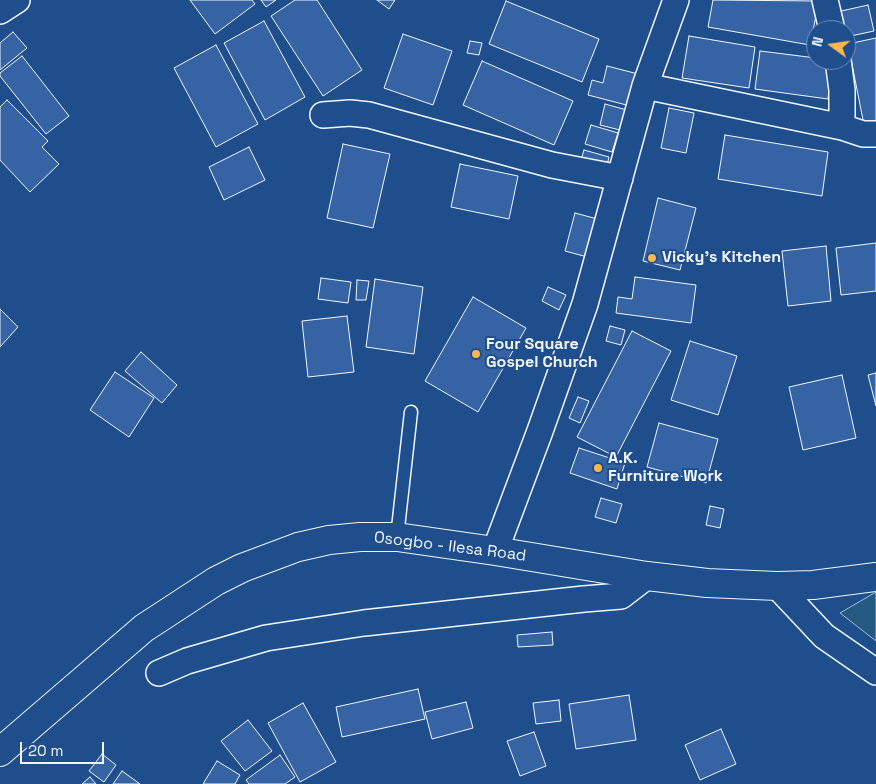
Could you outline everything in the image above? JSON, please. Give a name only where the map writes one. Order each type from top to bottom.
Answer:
[{"type":"main road","name":"Osogbo - Ilesa Road","points":[[3,744],[144,628],[216,581],[242,568],[298,547],[329,540],[360,537],[396,537],[647,576],[706,583],[777,586],[813,585],[876,577]]},
{"type":"street","points":[[0,11],[17,0]]},
{"type":"street","points":[[495,551],[540,431],[584,304],[645,86],[676,0]]},
{"type":"street","points":[[825,0],[830,20]]},
{"type":"street","points":[[839,70],[842,90],[842,127]]},
{"type":"street","points":[[645,86],[842,127],[863,134],[876,134]]},
{"type":"street","points":[[323,115],[350,113],[369,115],[552,165],[620,178]]},
{"type":"street","points":[[159,673],[187,661],[266,638],[364,623],[621,596],[647,576]]},
{"type":"street","points":[[777,586],[824,636],[876,672]]},
{"type":"lane","points":[[396,537],[411,412]]},
{"type":"shaded area","points":[[876,592],[876,641],[840,613]]},
{"type":"building","points":[[190,0],[252,0],[255,4],[215,34]]},
{"type":"building","points":[[261,0],[276,0],[266,7]]},
{"type":"building","points":[[295,0],[317,0],[362,70],[323,96],[271,16]]},
{"type":"building","points":[[377,0],[395,0],[389,9]]},
{"type":"building","points":[[713,0],[819,1],[815,20],[806,20],[806,44],[708,27]]},
{"type":"building","points":[[506,1],[599,39],[582,82],[489,44]]},
{"type":"building","points":[[868,5],[874,31],[856,35],[856,20],[838,20],[837,12]]},
{"type":"building","points":[[264,21],[305,97],[265,120],[224,43]]},
{"type":"building","points":[[13,32],[27,48],[0,70],[0,43]]},
{"type":"building","points":[[403,34],[452,51],[433,105],[384,88]]},
{"type":"building","points":[[689,36],[755,47],[749,88],[682,78]]},
{"type":"building","points":[[876,38],[876,127],[865,130],[853,70],[856,70],[856,42]]},
{"type":"building","points":[[470,41],[482,43],[479,55],[467,53]]},
{"type":"building","points":[[216,45],[258,124],[216,147],[174,68]]},
{"type":"building","points":[[760,51],[806,57],[806,70],[832,70],[828,99],[755,89]]},
{"type":"building","points":[[22,56],[69,116],[46,134],[0,76],[0,73]]},
{"type":"building","points":[[482,61],[573,101],[554,145],[463,105]]},
{"type":"building","points":[[607,66],[642,75],[634,107],[588,95],[592,80],[603,83]]},
{"type":"building","points":[[7,100],[48,141],[42,147],[59,164],[30,192],[0,160],[0,107]]},
{"type":"building","points":[[605,104],[634,112],[628,132],[600,125]]},
{"type":"building","points":[[669,108],[694,113],[686,153],[661,148]]},
{"type":"building","points":[[591,125],[618,133],[612,152],[585,144]]},
{"type":"building","points":[[725,135],[828,152],[822,196],[718,179]]},
{"type":"building","points":[[343,144],[390,154],[373,228],[327,218]]},
{"type":"building","points":[[249,147],[265,180],[224,200],[209,167]]},
{"type":"building","points":[[584,150],[609,157],[605,174],[579,167]]},
{"type":"building","points":[[460,164],[518,176],[509,219],[451,207]]},
{"type":"building","points":[[658,198],[696,208],[680,270],[643,261]]},
{"type":"building","points":[[575,213],[601,220],[591,258],[565,251]]},
{"type":"building","points":[[876,243],[876,291],[841,295],[836,248]]},
{"type":"building","points":[[826,246],[831,301],[788,306],[782,251]]},
{"type":"building","points":[[635,277],[696,285],[691,323],[616,313],[618,297],[632,299]]},
{"type":"building","points":[[321,278],[351,282],[348,303],[318,299]]},
{"type":"building","points":[[375,279],[423,287],[414,354],[366,347]]},
{"type":"building","points":[[357,280],[369,281],[366,300],[356,300]]},
{"type":"building","points":[[548,287],[566,295],[559,310],[542,301]]},
{"type":"building","name":"Four Square Gospel Church","points":[[473,297],[526,328],[478,412],[425,381]]},
{"type":"building","points":[[0,309],[18,327],[0,347]]},
{"type":"building","points":[[347,316],[354,372],[308,377],[302,321]]},
{"type":"building","points":[[610,326],[625,330],[621,345],[606,341]]},
{"type":"building","points":[[632,331],[671,351],[616,457],[577,437]]},
{"type":"building","points":[[690,341],[737,356],[718,415],[671,400]]},
{"type":"building","points":[[141,352],[177,385],[162,403],[125,371]]},
{"type":"building","points":[[115,372],[154,398],[129,437],[90,410]]},
{"type":"building","points":[[876,373],[876,406],[868,375]]},
{"type":"building","points":[[842,375],[856,438],[803,450],[789,387]]},
{"type":"building","points":[[578,397],[589,401],[580,423],[569,418]]},
{"type":"building","points":[[659,423],[718,439],[706,483],[647,467]]},
{"type":"building","name":"A.K. Furniture Work","points":[[579,448],[625,463],[617,489],[570,473]]},
{"type":"building","points":[[601,498],[622,504],[616,523],[595,517]]},
{"type":"building","points":[[710,506],[724,509],[720,528],[706,525]]},
{"type":"building","points":[[552,632],[553,645],[518,647],[517,635]]},
{"type":"building","points":[[418,689],[425,719],[342,737],[336,707]]},
{"type":"building","points":[[629,695],[636,740],[576,749],[569,704]]},
{"type":"building","points":[[559,700],[561,721],[536,724],[533,703]]},
{"type":"building","points":[[466,702],[473,728],[432,739],[425,712]]},
{"type":"building","points":[[303,703],[336,762],[300,782],[268,723]]},
{"type":"building","points":[[248,720],[272,751],[245,771],[221,741]]},
{"type":"building","points":[[721,729],[736,764],[700,780],[685,745]]},
{"type":"building","points":[[534,732],[546,766],[520,776],[507,741]]},
{"type":"building","points":[[102,754],[116,765],[104,782],[89,771]]},
{"type":"building","points":[[280,755],[295,777],[285,784],[249,784],[246,780]]},
{"type":"building","points":[[217,761],[240,775],[235,784],[203,784]]},
{"type":"building","points":[[122,771],[140,784],[113,784]]},
{"type":"building","points":[[90,777],[96,784],[82,784]]},
{"type":"place","name":"Vicky's Kitchen","points":[[652,258]]},
{"type":"place","name":"Four Square Gospel Church","points":[[476,354]]},
{"type":"place","name":"A.K. Furniture Work","points":[[598,468]]}]
